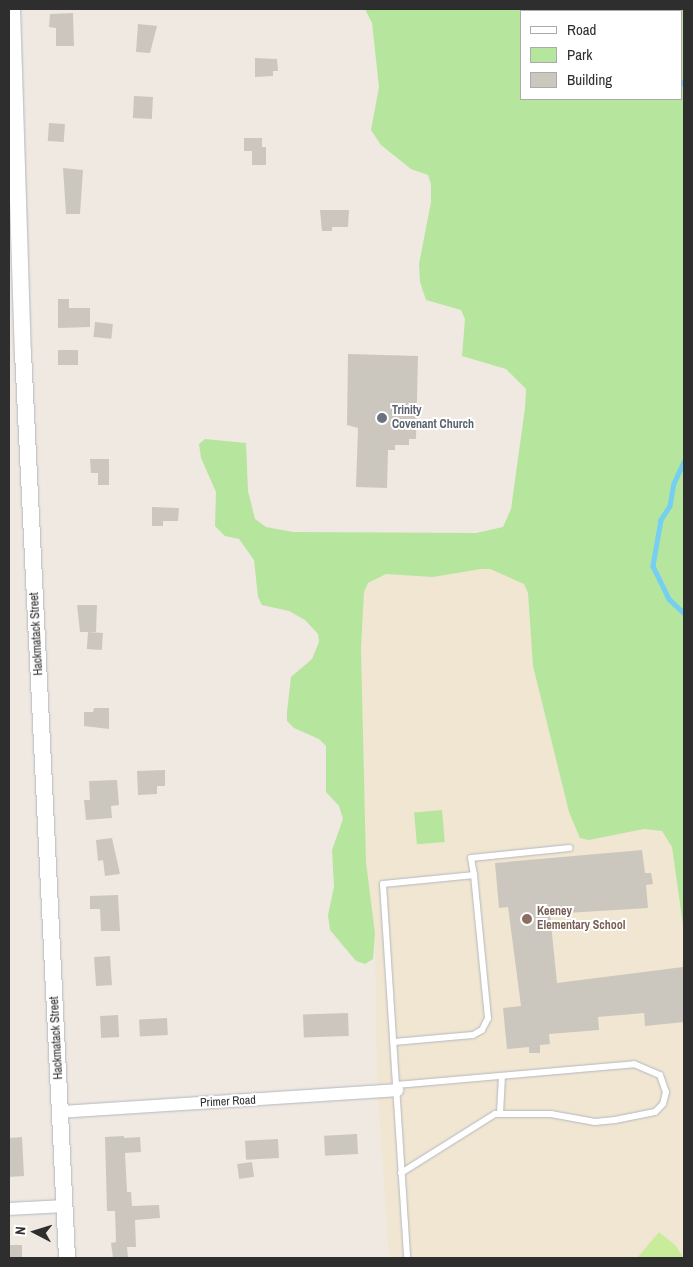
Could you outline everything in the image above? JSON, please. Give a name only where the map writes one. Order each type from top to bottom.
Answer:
[{"type":"street","name":"Hackmatack Street","points":[[12,9],[11,45],[23,352],[67,1258]]},
{"type":"street","name":"Primer Road","points":[[60,1112],[397,1087]]},
{"type":"street","points":[[9,1209],[64,1206]]},
{"type":"lane","points":[[394,1042],[473,1035],[482,1030],[488,1018],[471,858],[569,848]]},
{"type":"lane","points":[[407,1258],[383,884],[474,875]]},
{"type":"lane","points":[[397,1087],[634,1064],[660,1074],[666,1092],[663,1104],[655,1112],[615,1120],[595,1122],[551,1114],[500,1114],[474,1124],[401,1173]]},
{"type":"lane","points":[[500,1114],[502,1077]]},
{"type":"shaded area","name":"Keeney Elementary School","points":[[490,569],[524,584],[528,593],[533,666],[569,812],[589,840],[644,829],[662,831],[672,847],[684,932],[684,1258],[389,1258],[377,1076],[375,934],[366,862],[361,649],[364,592],[368,583],[386,574],[433,577]]},
{"type":"green space","points":[[365,9],[684,9],[684,932],[672,847],[662,831],[644,829],[589,840],[580,838],[569,812],[533,666],[528,593],[524,584],[490,569],[433,577],[386,574],[368,583],[364,592],[361,649],[366,862],[375,934],[373,959],[365,964],[356,961],[330,930],[328,915],[334,887],[332,850],[343,819],[339,806],[326,792],[326,746],[319,739],[294,728],[287,721],[291,677],[312,659],[319,642],[318,634],[305,620],[289,611],[262,605],[258,597],[254,560],[239,539],[225,536],[215,526],[216,492],[201,458],[199,444],[205,439],[246,443],[248,491],[255,519],[266,527],[293,532],[476,533],[503,527],[511,509],[525,408],[526,389],[506,369],[462,356],[465,319],[461,310],[426,300],[420,282],[419,264],[431,202],[431,184],[428,175],[411,169],[381,145],[371,130],[379,87],[372,23]]},
{"type":"green space","points":[[442,810],[445,842],[417,844],[414,812]]},
{"type":"green space","points":[[659,1232],[675,1245],[684,1258],[637,1258]]},
{"type":"building","points":[[73,13],[74,46],[56,46],[56,28],[49,27],[50,14]]},
{"type":"building","points":[[138,24],[157,26],[150,53],[136,52]]},
{"type":"building","points":[[255,58],[277,59],[278,71],[273,71],[273,76],[255,77]]},
{"type":"building","points":[[134,96],[153,97],[152,119],[133,118]]},
{"type":"building","points":[[49,123],[65,124],[64,142],[48,141]]},
{"type":"building","points":[[244,138],[262,138],[262,147],[266,147],[266,165],[252,165],[252,151],[244,151]]},
{"type":"building","points":[[63,168],[83,170],[80,214],[66,214]]},
{"type":"building","points":[[320,210],[349,210],[348,227],[332,227],[332,231],[322,231]]},
{"type":"building","points":[[58,299],[69,299],[69,308],[90,308],[90,327],[58,328]]},
{"type":"building","points":[[95,322],[113,324],[111,339],[93,337]]},
{"type":"building","points":[[58,350],[78,350],[78,365],[58,365]]},
{"type":"building","name":"Trinity Covenant Church","points":[[348,354],[418,356],[416,439],[409,439],[409,445],[395,445],[395,450],[388,450],[387,488],[356,487],[358,428],[347,425]]},
{"type":"building","points":[[90,459],[109,459],[109,485],[98,485],[98,473],[91,473]]},
{"type":"building","points":[[152,507],[179,508],[178,521],[163,521],[163,526],[152,526]]},
{"type":"building","points":[[77,605],[97,605],[96,632],[80,632]]},
{"type":"building","points":[[88,632],[103,633],[102,650],[87,649]]},
{"type":"building","points":[[94,708],[109,708],[109,729],[84,726],[84,712],[93,712]]},
{"type":"building","points":[[165,770],[165,786],[157,786],[157,794],[138,795],[137,771]]},
{"type":"building","points":[[117,780],[119,805],[111,806],[112,818],[86,820],[84,800],[90,800],[89,781]]},
{"type":"building","points":[[112,838],[120,874],[105,876],[103,860],[98,861],[96,840]]},
{"type":"building","points":[[642,850],[645,873],[651,873],[653,884],[646,885],[648,908],[550,914],[557,983],[683,967],[684,1022],[645,1026],[644,1013],[598,1017],[599,1030],[549,1034],[550,1044],[540,1045],[540,1053],[529,1053],[529,1047],[507,1049],[503,1008],[521,1006],[508,907],[499,908],[495,863]]},
{"type":"building","points":[[118,895],[120,931],[101,931],[100,909],[90,909],[90,896]]},
{"type":"building","points":[[110,956],[112,985],[96,986],[94,957]]},
{"type":"building","points":[[348,1013],[349,1036],[304,1038],[303,1015]]},
{"type":"building","points":[[118,1015],[119,1037],[101,1038],[100,1016]]},
{"type":"building","points":[[167,1018],[168,1035],[140,1036],[139,1019]]},
{"type":"building","points":[[357,1134],[358,1154],[325,1156],[324,1136]]},
{"type":"building","points":[[124,1136],[124,1138],[140,1137],[141,1152],[125,1153],[127,1192],[131,1192],[132,1206],[159,1205],[160,1218],[135,1220],[136,1247],[127,1247],[128,1258],[113,1258],[111,1243],[116,1242],[115,1211],[107,1211],[105,1137]]},
{"type":"building","points":[[22,1137],[24,1176],[9,1177],[9,1138]]},
{"type":"building","points":[[278,1139],[279,1158],[246,1160],[245,1141]]},
{"type":"building","points":[[252,1162],[254,1177],[239,1179],[237,1164]]},
{"type":"building","points":[[9,1245],[22,1245],[22,1258],[9,1258]]},
{"type":"waterway","points":[[684,462],[674,483],[670,506],[661,520],[653,566],[669,599],[684,613]]},
{"type":"place","name":"Trinity Covenant Church","points":[[382,418]]},
{"type":"place","name":"Keeney Elementary School","points":[[527,919]]}]
